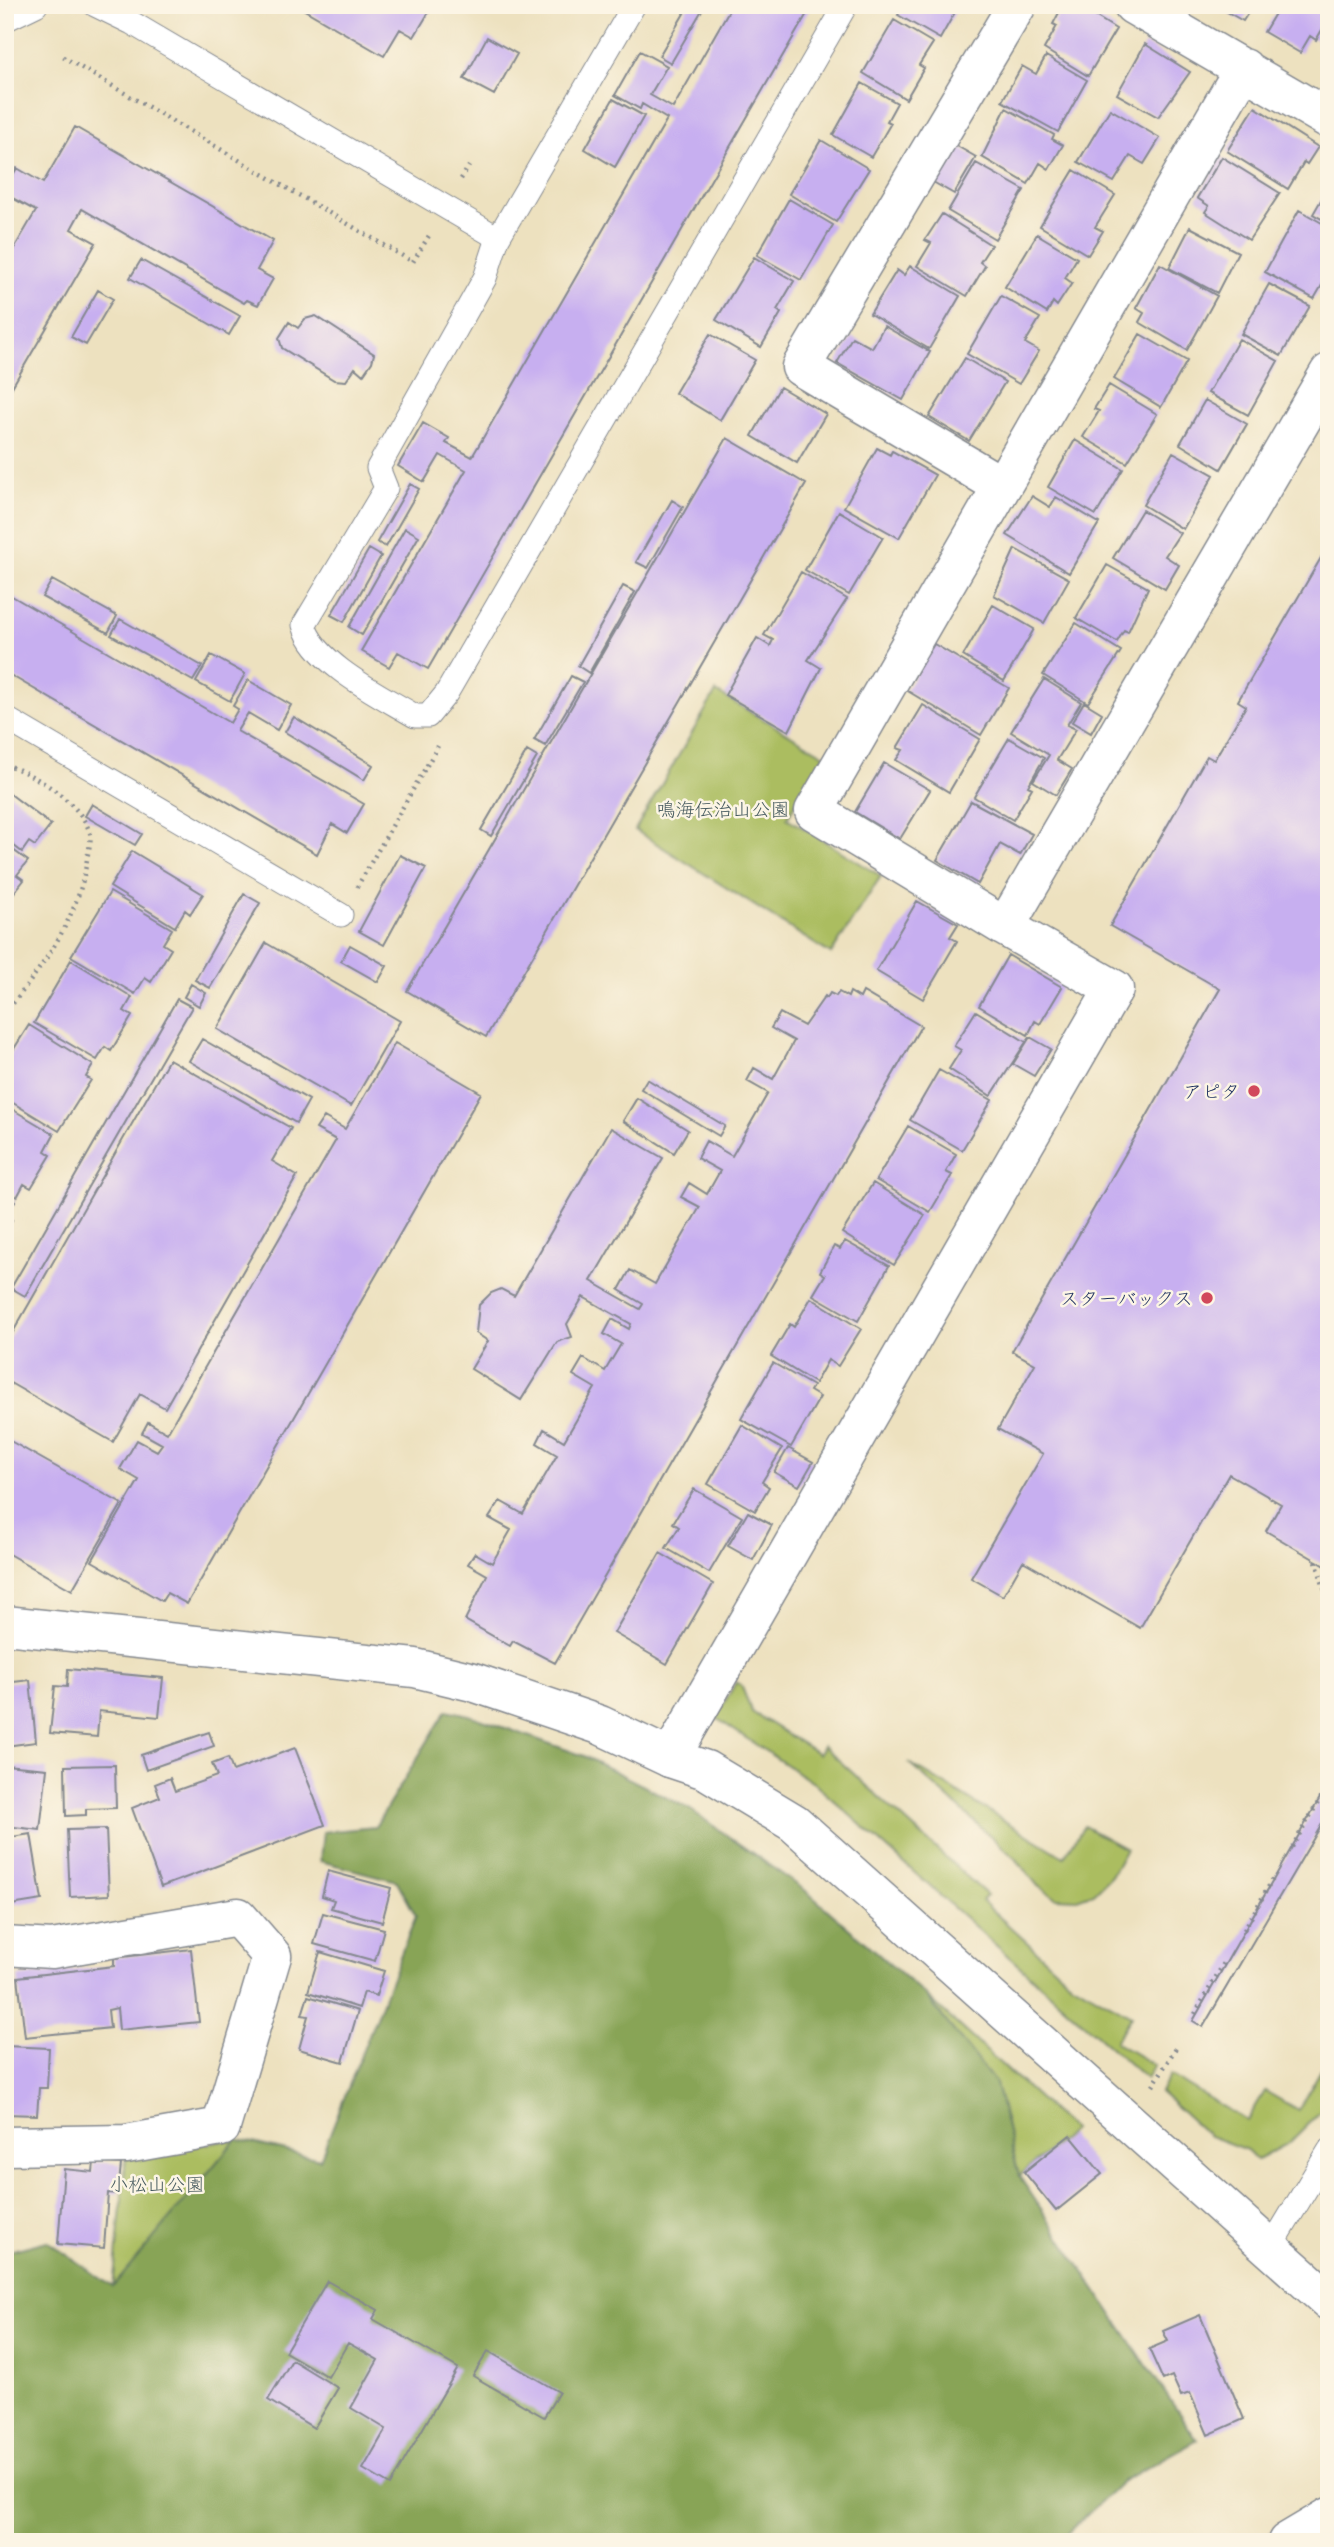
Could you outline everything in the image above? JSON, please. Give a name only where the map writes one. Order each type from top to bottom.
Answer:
[{"type":"street","points":[[1002,486],[801,367],[1017,5]]},
{"type":"street","points":[[1133,5],[1329,120]]},
{"type":"street","points":[[670,1758],[1114,989],[1005,927],[814,811],[1244,68]]},
{"type":"street","points":[[1005,927],[1329,373]]},
{"type":"street","points":[[5,1625],[415,1668],[473,1682],[600,1725],[670,1758],[706,1770],[794,1823],[1329,2301]]},
{"type":"street","points":[[5,1946],[52,1949],[238,1917],[272,1956],[221,2127],[126,2144],[5,2146]]},
{"type":"street","points":[[1287,2542],[1329,2516]]},
{"type":"lane","points":[[95,5],[132,23],[498,238]]},
{"type":"lane","points":[[634,5],[498,238],[485,278],[378,468],[386,488],[304,625],[307,635],[335,666],[415,716],[428,716],[446,694],[846,5]]},
{"type":"lane","points":[[5,718],[341,915]]},
{"type":"lane","points":[[1271,2247],[1329,2151]]},
{"type":"path","points":[[63,57],[413,262],[436,223]]},
{"type":"path","points":[[341,915],[442,739]]},
{"type":"path","points":[[5,764],[52,786],[82,819],[91,835],[84,883],[67,922],[38,973],[5,1013]]},
{"type":"path","points":[[1317,1560],[1329,1605]]},
{"type":"path","points":[[1292,1847],[1322,1794]]},
{"type":"path","points":[[1244,1930],[1275,1877]]},
{"type":"path","points":[[1195,2014],[1225,1961]]},
{"type":"path","points":[[1153,2086],[1177,2046]]},
{"type":"green space","name":"鳴海伝治山公園","points":[[716,692],[825,755],[787,818],[881,876],[831,954],[635,830]]},
{"type":"green space","points":[[736,1682],[741,1685],[752,1712],[819,1754],[823,1746],[987,1895],[982,1901],[1068,1980],[1131,2016],[1115,2042],[1154,2065],[1146,2079],[815,1784],[716,1718]]},
{"type":"green space","points":[[447,1710],[469,1715],[584,1756],[688,1808],[806,1891],[925,1995],[996,2084],[1019,2176],[1197,2440],[1121,2482],[1059,2542],[5,2542],[5,2252],[47,2241],[113,2287],[236,2139],[320,2159],[416,1916],[397,1881],[320,1861],[323,1832],[375,1827]]},
{"type":"green space","points":[[908,1762],[1064,1857],[1084,1826],[1126,1849],[1111,1876],[1094,1893],[1077,1899],[1056,1898],[1038,1886],[1016,1859]]},
{"type":"green space","points":[[925,1995],[1073,2130],[1019,2176],[996,2084]]},
{"type":"green space","points":[[1329,2056],[1329,2103],[1289,2143],[1257,2160],[1247,2150],[1209,2136],[1160,2092],[1170,2075],[1247,2121],[1265,2091],[1298,2110]]},
{"type":"green space","name":"小松山公園","points":[[236,2139],[113,2288],[126,2158]]},
{"type":"building","points":[[296,5],[432,7],[414,37],[400,29],[384,56]]},
{"type":"building","points":[[689,5],[705,5],[671,63],[659,56]]},
{"type":"building","points":[[732,5],[812,5],[428,669],[398,652],[389,667],[361,651],[466,470],[440,455],[424,482],[398,466],[423,423],[449,438],[446,443],[472,457],[667,119],[642,104],[640,109],[615,95],[640,51],[667,66],[650,95],[673,108]]},
{"type":"building","points":[[904,5],[959,5],[940,39],[898,15]]},
{"type":"building","points":[[1063,5],[1077,5],[1116,29],[1088,76],[1044,49],[1057,26],[1053,24]]},
{"type":"building","points":[[1215,5],[1253,5],[1243,21]]},
{"type":"building","points":[[1280,5],[1329,5],[1329,18],[1316,40],[1310,36],[1300,53],[1264,32]]},
{"type":"building","points":[[894,20],[933,43],[919,65],[924,68],[906,99],[863,73]]},
{"type":"building","points":[[487,37],[517,54],[494,95],[464,79]]},
{"type":"building","points":[[1145,44],[1190,72],[1158,117],[1117,94]]},
{"type":"building","points":[[1046,56],[1087,80],[1058,132],[1002,101],[1022,66],[1036,74]]},
{"type":"building","points":[[862,83],[897,103],[887,121],[891,123],[871,157],[833,135]]},
{"type":"building","points":[[613,99],[644,116],[615,167],[585,149]]},
{"type":"building","points":[[1255,107],[1318,147],[1307,164],[1304,162],[1288,189],[1227,151]]},
{"type":"building","points":[[1006,108],[1054,135],[1052,139],[1063,145],[1049,169],[1040,163],[1028,184],[982,157]]},
{"type":"building","points":[[1110,109],[1160,138],[1144,164],[1130,156],[1114,182],[1078,162]]},
{"type":"building","points":[[75,127],[273,241],[257,270],[273,279],[258,305],[247,300],[244,303],[82,209],[71,229],[96,243],[5,399],[5,264],[36,211],[5,194],[5,189],[17,168],[43,183]]},
{"type":"building","points":[[821,140],[869,169],[836,222],[789,194]]},
{"type":"building","points":[[955,145],[976,157],[954,194],[933,182]]},
{"type":"building","points":[[1222,157],[1280,193],[1249,240],[1205,212],[1209,206],[1197,198]]},
{"type":"building","points":[[976,163],[1024,190],[995,239],[948,211]]},
{"type":"building","points":[[1074,170],[1115,195],[1095,227],[1103,231],[1088,255],[1040,226]]},
{"type":"building","points":[[1329,186],[1329,223],[1313,214]]},
{"type":"building","points":[[789,199],[833,225],[801,280],[757,255]]},
{"type":"building","points":[[1299,210],[1329,227],[1329,273],[1314,299],[1265,272]]},
{"type":"building","points":[[942,214],[991,245],[980,262],[985,266],[967,296],[917,266],[931,243],[925,240]]},
{"type":"building","points":[[1190,227],[1238,252],[1217,293],[1169,268]]},
{"type":"building","points":[[1037,234],[1077,258],[1065,278],[1072,283],[1057,306],[1053,302],[1047,313],[1005,287]]},
{"type":"building","points":[[754,257],[794,281],[777,310],[781,313],[761,347],[716,320]]},
{"type":"building","points":[[141,260],[240,316],[229,335],[130,278]]},
{"type":"building","points":[[1160,264],[1217,296],[1187,350],[1139,322],[1144,313],[1136,308]]},
{"type":"building","points":[[910,266],[960,296],[929,349],[870,314],[897,270],[904,275]]},
{"type":"building","points":[[1269,284],[1310,306],[1281,356],[1241,334]]},
{"type":"building","points":[[98,290],[113,299],[86,345],[71,337]]},
{"type":"building","points":[[1001,296],[1040,318],[1025,343],[1039,351],[1019,384],[967,354]]},
{"type":"building","points":[[316,316],[374,354],[363,375],[355,368],[346,381],[334,380],[282,348],[279,338],[289,322],[298,328],[305,319]]},
{"type":"building","points":[[884,326],[930,352],[903,400],[837,363],[852,337],[872,348]]},
{"type":"building","points":[[710,334],[755,360],[720,420],[675,393]]},
{"type":"building","points":[[1140,334],[1187,361],[1161,407],[1114,379]]},
{"type":"building","points":[[1239,339],[1278,361],[1248,415],[1208,393]]},
{"type":"building","points":[[965,358],[1005,382],[969,441],[929,417]]},
{"type":"building","points":[[1109,385],[1157,414],[1127,463],[1083,437],[1099,411],[1094,409]]},
{"type":"building","points":[[780,387],[826,414],[797,463],[752,436]]},
{"type":"building","points":[[1205,400],[1247,424],[1221,469],[1180,444]]},
{"type":"building","points":[[727,438],[806,484],[486,1037],[407,991]]},
{"type":"building","points":[[1075,440],[1123,469],[1096,515],[1048,487]]},
{"type":"building","points":[[877,448],[890,455],[892,451],[935,475],[899,538],[844,507]]},
{"type":"building","points":[[1173,452],[1214,475],[1183,529],[1143,505]]},
{"type":"building","points":[[410,484],[419,489],[386,547],[377,542]]},
{"type":"building","points":[[1032,496],[1050,507],[1056,497],[1099,523],[1069,573],[1007,535]]},
{"type":"building","points":[[672,500],[683,507],[648,568],[636,562]]},
{"type":"building","points":[[1142,510],[1180,533],[1165,556],[1179,565],[1165,589],[1113,558]]},
{"type":"building","points":[[839,511],[883,537],[849,595],[805,570]]},
{"type":"building","points":[[405,528],[419,536],[362,635],[349,627]]},
{"type":"building","name":"アピタ","points":[[1329,544],[1329,1568],[1266,1531],[1281,1504],[1229,1474],[1140,1628],[1023,1561],[1003,1596],[971,1578],[1043,1454],[998,1429],[1035,1364],[1012,1351],[1220,989],[1110,926],[1207,756],[1214,760],[1246,706],[1238,701]]},
{"type":"building","points":[[369,549],[381,556],[344,622],[331,615]]},
{"type":"building","points":[[1015,549],[1069,579],[1044,623],[994,595]]},
{"type":"building","points":[[1107,565],[1148,588],[1128,632],[1124,630],[1117,642],[1076,618]]},
{"type":"building","points":[[801,572],[847,599],[808,660],[821,668],[789,731],[725,695],[757,638],[770,646],[773,640],[764,635]]},
{"type":"building","points":[[52,580],[117,616],[108,633],[42,597]]},
{"type":"building","points":[[623,586],[635,592],[589,673],[578,666]]},
{"type":"building","points":[[5,592],[230,723],[238,709],[233,706],[248,680],[291,705],[277,730],[248,713],[237,731],[364,804],[347,833],[332,824],[317,854],[5,672]]},
{"type":"building","points":[[993,605],[1034,629],[1004,681],[963,656]]},
{"type":"building","points":[[120,619],[202,666],[193,681],[111,635]]},
{"type":"building","points":[[1076,623],[1121,651],[1088,703],[1043,675]]},
{"type":"building","points":[[934,644],[1009,688],[981,735],[906,690]]},
{"type":"building","points":[[211,655],[245,674],[230,701],[196,682]]},
{"type":"building","points":[[571,676],[583,682],[545,746],[534,740]]},
{"type":"building","points":[[1044,679],[1081,702],[1067,725],[1076,729],[1057,760],[1072,769],[1056,795],[1033,781],[1049,755],[1011,732]]},
{"type":"building","points":[[1084,702],[1102,713],[1091,733],[1072,722]]},
{"type":"building","points":[[923,705],[980,739],[949,792],[896,760],[903,750],[897,748]]},
{"type":"building","points":[[294,717],[373,765],[364,780],[285,732]]},
{"type":"building","points":[[1009,738],[1044,758],[1028,786],[1032,788],[1013,820],[974,797]]},
{"type":"building","points":[[527,751],[537,757],[491,836],[481,830]]},
{"type":"building","points":[[884,763],[930,790],[900,839],[855,812]]},
{"type":"building","points":[[5,790],[51,825],[35,846],[29,842],[22,852],[5,839]]},
{"type":"building","points":[[971,801],[1032,834],[1020,855],[1000,844],[978,884],[937,860]]},
{"type":"building","points":[[92,804],[142,834],[135,845],[85,816]]},
{"type":"building","points":[[5,844],[28,861],[17,875],[24,880],[5,904]]},
{"type":"building","points":[[132,851],[203,894],[190,914],[185,910],[175,927],[110,887]]},
{"type":"building","points":[[400,855],[426,868],[384,945],[359,931]]},
{"type":"building","points":[[110,892],[172,929],[163,944],[171,949],[151,982],[145,978],[135,994],[71,956]]},
{"type":"building","points":[[244,894],[260,903],[210,988],[195,980]]},
{"type":"building","points":[[917,901],[958,924],[950,937],[957,941],[923,999],[876,971]]},
{"type":"building","points":[[266,943],[400,1021],[351,1106],[217,1029]]},
{"type":"building","points":[[350,945],[387,966],[378,982],[341,961]]},
{"type":"building","points":[[1008,955],[1062,987],[1040,1024],[1035,1021],[1028,1035],[979,1006]]},
{"type":"building","points":[[71,960],[132,997],[124,1011],[132,1016],[111,1051],[105,1047],[97,1060],[34,1023]]},
{"type":"building","points":[[191,984],[206,993],[199,1006],[184,997]]},
{"type":"building","points":[[839,992],[848,997],[850,992],[860,998],[863,992],[921,1026],[555,1663],[513,1641],[510,1646],[465,1620],[487,1575],[468,1564],[475,1553],[492,1563],[511,1530],[489,1518],[500,1501],[523,1514],[557,1455],[537,1443],[544,1429],[564,1441],[595,1388],[573,1375],[583,1358],[605,1371],[621,1344],[604,1334],[612,1319],[629,1329],[631,1324],[583,1297],[567,1324],[572,1337],[557,1342],[521,1400],[471,1369],[488,1341],[476,1333],[479,1305],[491,1293],[501,1289],[514,1296],[611,1128],[663,1158],[591,1281],[640,1309],[643,1304],[619,1290],[630,1270],[655,1284],[700,1207],[681,1197],[689,1183],[707,1194],[720,1171],[697,1158],[706,1141],[732,1156],[768,1093],[747,1081],[754,1068],[773,1079],[794,1041],[771,1028],[780,1013],[804,1026],[825,996],[827,998],[830,993],[836,996]]},
{"type":"building","points":[[177,999],[192,1007],[25,1296],[11,1288]]},
{"type":"building","points":[[976,1011],[1026,1042],[991,1096],[949,1069],[961,1050],[954,1046]]},
{"type":"building","points":[[29,1025],[93,1065],[86,1077],[91,1080],[59,1131],[5,1098],[5,1063]]},
{"type":"building","points":[[1030,1037],[1051,1049],[1034,1076],[1013,1064]]},
{"type":"building","points":[[202,1039],[309,1100],[296,1123],[189,1061]]},
{"type":"building","points":[[395,1043],[481,1093],[187,1604],[167,1593],[162,1601],[92,1561],[139,1480],[120,1469],[137,1440],[157,1451],[162,1444],[142,1433],[148,1422],[167,1433],[336,1140],[316,1129],[324,1117],[345,1129]]},
{"type":"building","points":[[169,1059],[291,1128],[272,1161],[297,1176],[165,1408],[140,1394],[113,1442],[5,1380],[5,1346]]},
{"type":"building","points":[[939,1070],[992,1100],[962,1150],[910,1120]]},
{"type":"building","points":[[647,1079],[725,1126],[719,1136],[641,1089]]},
{"type":"building","points":[[637,1098],[688,1130],[674,1153],[623,1121]]},
{"type":"building","points":[[5,1105],[54,1134],[45,1151],[51,1155],[31,1188],[24,1184],[17,1197],[5,1190]]},
{"type":"building","points":[[908,1126],[956,1154],[946,1172],[952,1175],[930,1212],[876,1180]]},
{"type":"building","points":[[873,1183],[925,1215],[894,1265],[842,1233]]},
{"type":"building","points":[[5,1195],[15,1201],[6,1216],[12,1220],[5,1231]]},
{"type":"building","points":[[845,1241],[889,1266],[858,1321],[813,1295],[825,1275],[820,1272],[834,1246],[840,1249]]},
{"type":"building","points":[[811,1298],[861,1329],[838,1366],[828,1360],[815,1383],[771,1356],[790,1324],[794,1327]]},
{"type":"building","points":[[773,1363],[813,1386],[810,1391],[820,1397],[791,1447],[741,1419]]},
{"type":"building","points":[[742,1425],[782,1449],[762,1482],[769,1487],[755,1511],[708,1484]]},
{"type":"building","points":[[5,1438],[122,1504],[72,1590],[5,1552]]},
{"type":"building","points":[[788,1448],[813,1462],[799,1486],[774,1472]]},
{"type":"building","points":[[694,1489],[742,1517],[709,1573],[666,1548],[679,1527],[673,1523]]},
{"type":"building","points":[[748,1512],[772,1525],[753,1560],[728,1546]]},
{"type":"building","points":[[660,1553],[713,1584],[667,1664],[614,1633]]},
{"type":"building","points":[[68,1669],[163,1678],[159,1717],[99,1711],[97,1737],[50,1733],[55,1686],[67,1687]]},
{"type":"building","points":[[30,1680],[36,1742],[5,1746],[5,1683]]},
{"type":"building","points":[[209,1732],[214,1746],[146,1770],[141,1755]]},
{"type":"building","points":[[295,1748],[325,1825],[161,1887],[132,1808],[160,1797],[155,1784],[170,1778],[175,1791],[217,1776],[212,1764],[228,1758],[233,1771]]},
{"type":"building","points":[[5,1765],[47,1769],[40,1830],[5,1826]]},
{"type":"building","points":[[115,1765],[116,1808],[86,1809],[86,1815],[66,1816],[65,1766]]},
{"type":"building","points":[[1329,1782],[1329,1812],[1203,2027],[1193,2021]]},
{"type":"building","points":[[106,1829],[109,1895],[70,1897],[67,1830]]},
{"type":"building","points":[[31,1834],[42,1900],[5,1906],[5,1838]]},
{"type":"building","points":[[328,1871],[391,1888],[382,1922],[331,1908],[334,1900],[322,1896]]},
{"type":"building","points":[[323,1913],[384,1929],[375,1961],[314,1944]]},
{"type":"building","points":[[191,1949],[199,2022],[119,2030],[117,2008],[108,2010],[110,2028],[25,2037],[18,1977],[114,1966],[114,1958]]},
{"type":"building","points":[[320,1952],[384,1971],[376,1996],[364,1992],[359,2008],[308,1992]]},
{"type":"building","points":[[308,1996],[358,2011],[343,2062],[299,2049],[308,2016],[302,2015]]},
{"type":"building","points":[[5,2046],[49,2048],[47,2088],[39,2088],[37,2115],[5,2114]]},
{"type":"building","points":[[1070,2135],[1102,2174],[1056,2211],[1024,2172]]},
{"type":"building","points":[[94,2162],[121,2164],[118,2194],[108,2193],[104,2248],[58,2244],[64,2169],[93,2172]]},
{"type":"building","points":[[327,2281],[378,2310],[373,2319],[458,2368],[390,2485],[363,2469],[386,2429],[351,2408],[378,2360],[348,2343],[328,2377],[285,2352]]},
{"type":"building","points":[[1200,2315],[1244,2419],[1208,2435],[1190,2393],[1181,2396],[1172,2376],[1163,2380],[1149,2349],[1168,2341],[1163,2331]]},
{"type":"building","points":[[488,2351],[559,2392],[544,2417],[473,2376]]},
{"type":"building","points":[[292,2360],[338,2388],[314,2428],[268,2400]]},
{"type":"place","name":"アピタ","points":[[1254,1091]]},
{"type":"place","name":"スターバックス","points":[[1207,1298]]}]
